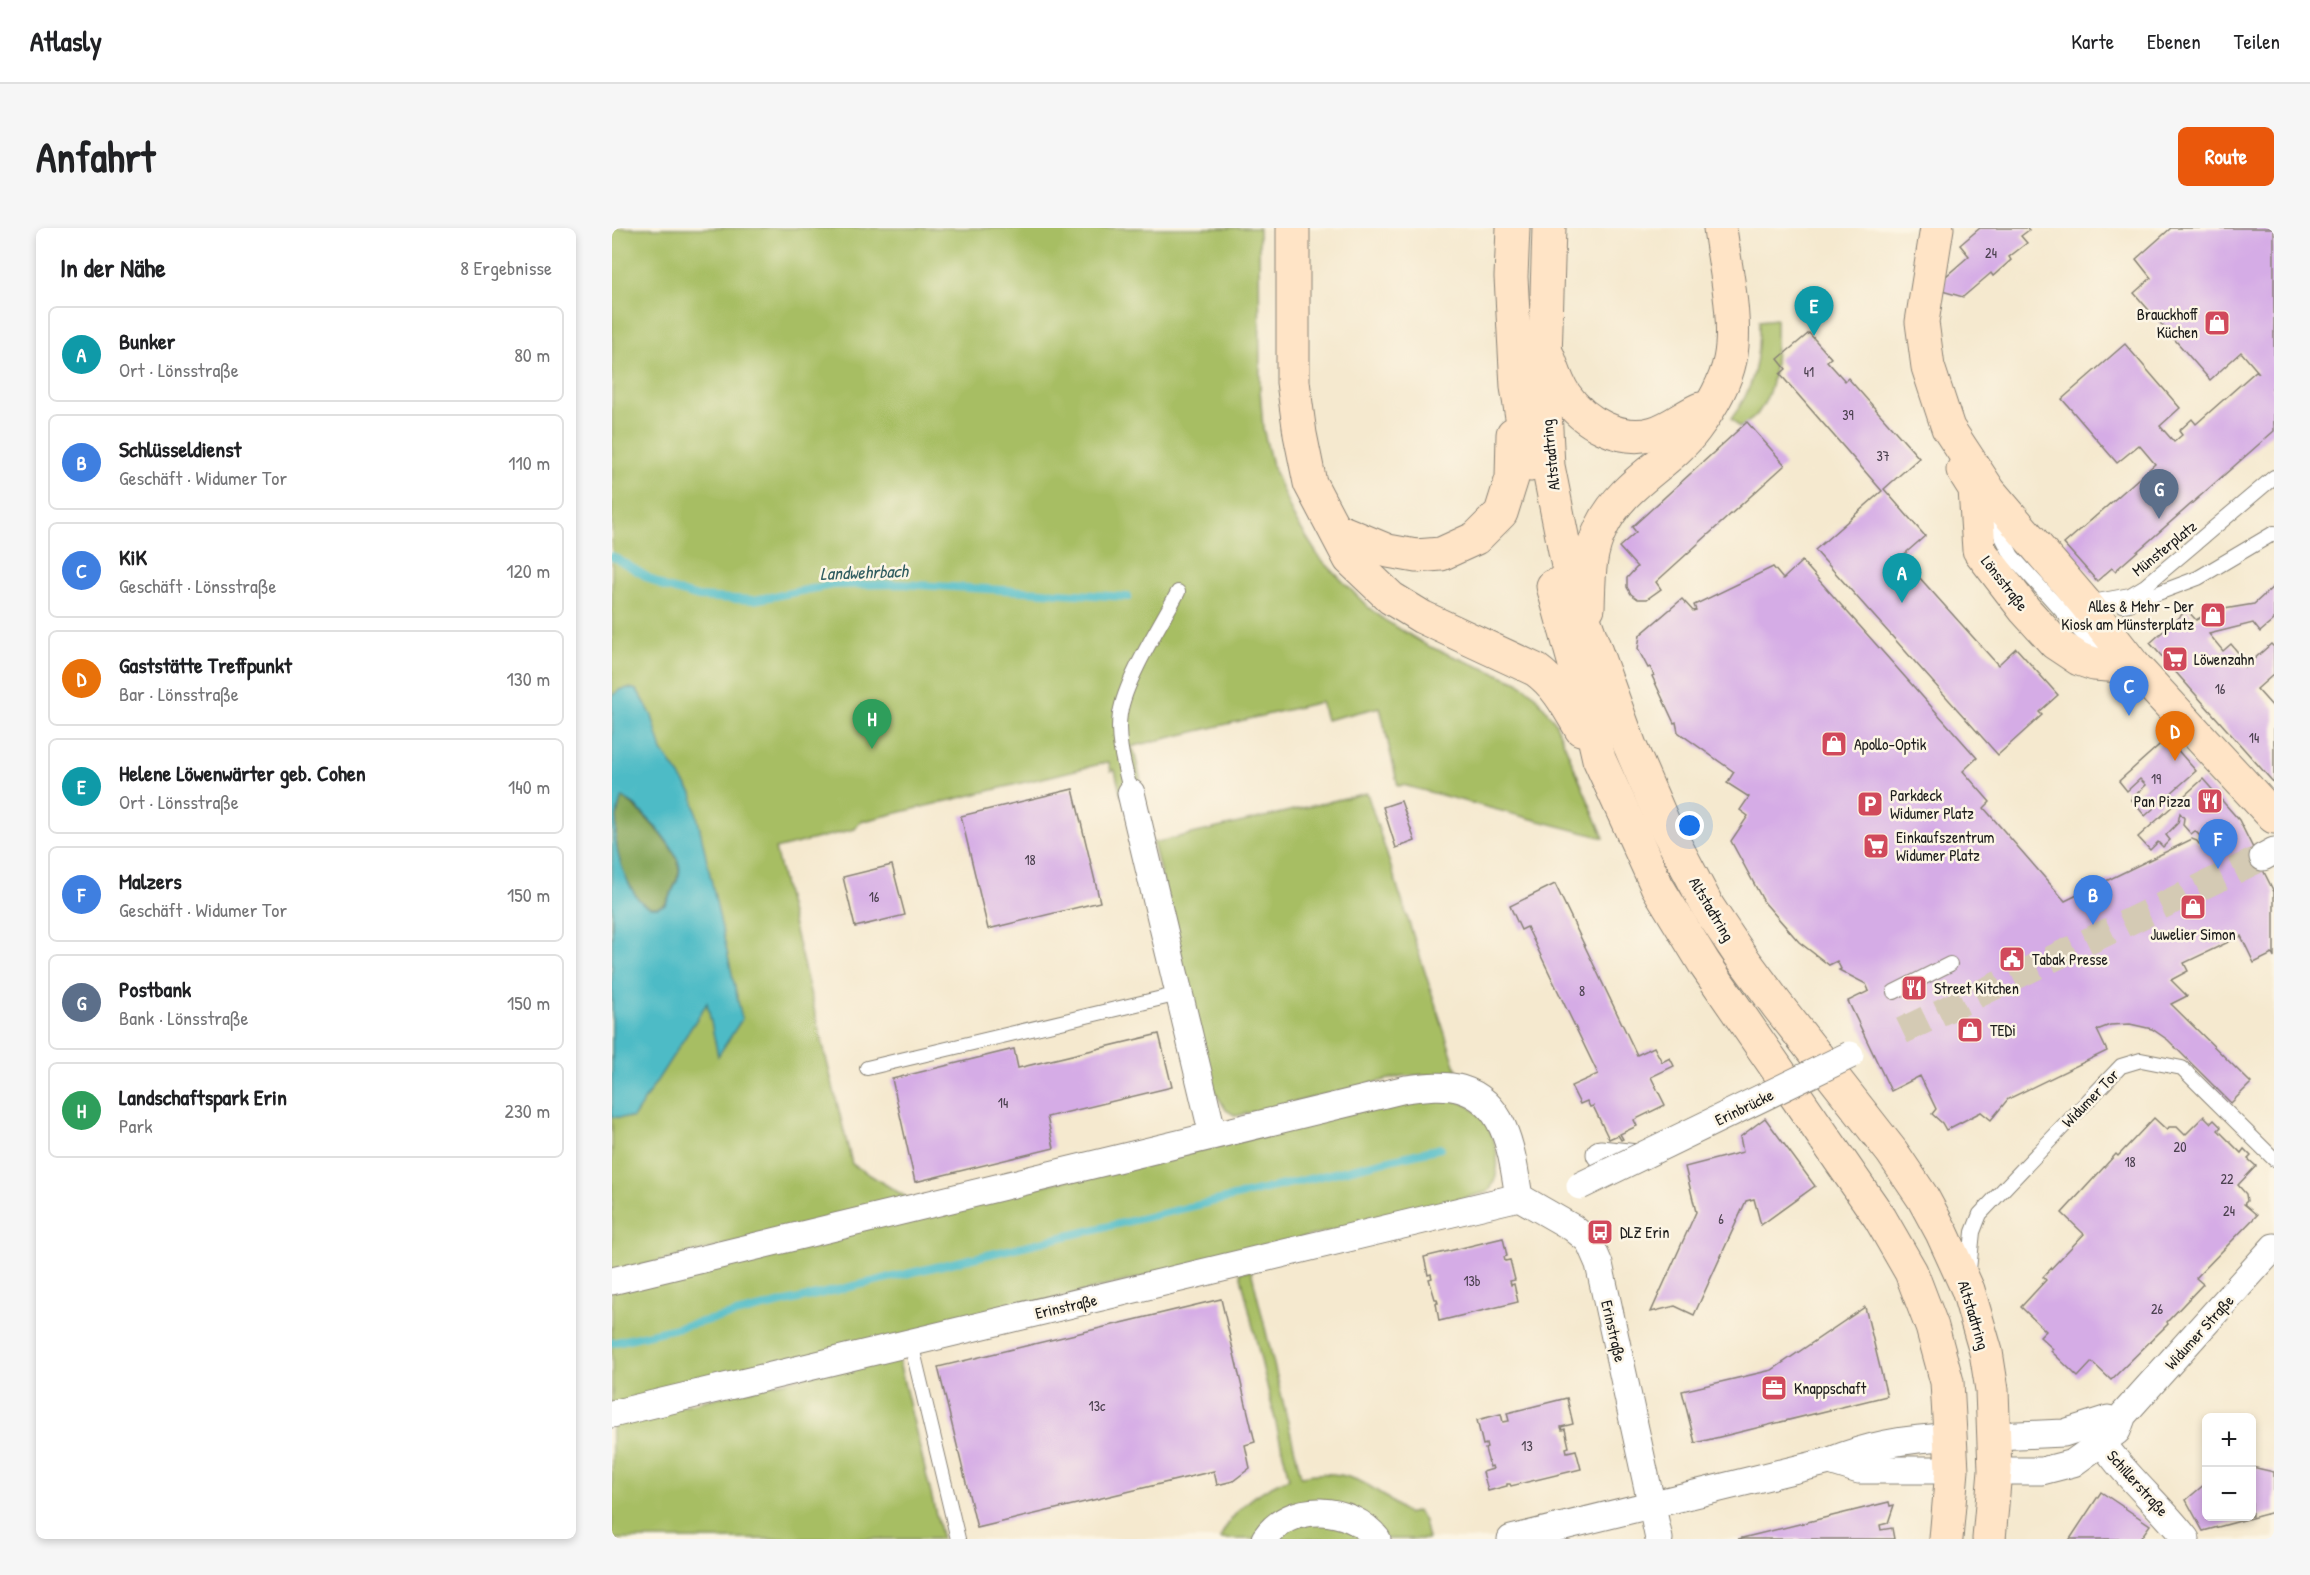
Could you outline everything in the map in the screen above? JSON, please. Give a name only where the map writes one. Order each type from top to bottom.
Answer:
[{"type":"main road","points":[[1293,228],[1293,382],[1300,434],[1310,483],[1350,559],[1390,598],[1547,677],[1559,692],[1599,759]]},
{"type":"main road","name":"Altstadtring","points":[[1513,228],[1511,277],[1517,387],[1548,570],[1599,759],[1657,886],[1767,1057],[1880,1218],[1911,1272],[1932,1327],[1947,1382],[1952,1470],[1946,1539]]},
{"type":"main road","name":"Altstadtring","points":[[1549,228],[1544,392],[1548,466],[1572,586],[1587,622],[1630,746],[1664,822],[1708,907],[1777,1005],[1892,1152],[1923,1198],[1968,1290],[1986,1352],[1992,1390],[1995,1471],[1989,1539]]},
{"type":"main road","points":[[1587,622],[1588,570],[1592,551],[1602,526],[1632,486],[1695,430],[1723,383],[1732,343],[1720,228]]},
{"type":"main road","name":"Lönsstraße","points":[[1937,228],[1911,328],[1916,361],[1937,432],[1975,489],[1979,549],[2025,610],[2055,643],[2079,659],[2094,664],[2123,666]]},
{"type":"main road","name":"Lönsstraße","points":[[1948,228],[1922,286],[1922,322],[1928,367],[1948,428],[1989,492],[2085,603],[2123,666],[2274,817]]},
{"type":"main road","points":[[1545,349],[1564,395],[1581,413],[1598,426],[1618,433],[1652,434],[1671,426],[1685,415],[1710,405]]},
{"type":"main road","points":[[1335,529],[1388,551],[1416,556],[1441,554],[1476,538],[1501,513],[1512,478],[1517,387]]},
{"type":"main road","points":[[1950,1437],[1995,1436]]},
{"type":"main road","points":[[1952,1470],[1995,1471]]},
{"type":"street","points":[[1131,793],[1213,1135]]},
{"type":"street","name":"Erinbrücke","points":[[1580,1185],[1850,1055]]},
{"type":"street","points":[[612,1281],[1406,1089],[1437,1087],[1461,1089],[1485,1100],[1498,1116],[1506,1136],[1520,1197]]},
{"type":"street","points":[[1600,1154],[1637,1158]]},
{"type":"street","name":"Erinstraße","points":[[612,1414],[1520,1197],[1573,1227],[1589,1241],[1599,1264],[1659,1539]]},
{"type":"street","name":"Widumer Straße","points":[[1995,1471],[2042,1471],[2073,1462],[2097,1435],[2117,1431],[2123,1415],[2274,1247]]},
{"type":"street","points":[[1995,1436],[2064,1433],[2097,1435]]},
{"type":"street","name":"Schillerstraße","points":[[2097,1435],[2119,1465],[2167,1515],[2186,1539]]},
{"type":"street","points":[[1511,1539],[1830,1461],[1852,1452],[1914,1438],[1950,1437]]},
{"type":"street","points":[[1830,1461],[1859,1470],[1952,1470]]},
{"type":"street","points":[[1265,1539],[1287,1520],[1304,1514],[1326,1511],[1358,1521],[1377,1539]]},
{"type":"lane","name":"Münsterplatz","points":[[2085,603],[2130,595],[2145,586],[2274,477]]},
{"type":"lane","points":[[1989,492],[1998,528],[2012,556],[2123,666]]},
{"type":"lane","name":"Münsterplatz","points":[[2085,603],[2109,606],[2129,604],[2198,578],[2274,533]]},
{"type":"lane","points":[[1131,793],[1120,743],[1120,714],[1129,686],[1178,592]]},
{"type":"lane","points":[[1894,993],[1950,964]]},
{"type":"lane","points":[[867,1068],[1179,994]]},
{"type":"lane","name":"Widumer Tor","points":[[1968,1290],[1970,1250],[1973,1232],[1980,1214],[2121,1066],[2141,1060],[2182,1068],[2274,1159]]},
{"type":"lane","points":[[911,1343],[958,1539]]},
{"type":"green space","points":[[612,228],[1259,228],[1260,389],[1263,428],[1272,465],[1293,516],[1319,557],[1368,607],[1386,621],[1428,646],[1518,682],[1534,694],[1555,722],[1604,838],[1403,785],[1398,786],[1380,707],[1326,720],[1321,702],[1130,747],[1134,751],[1143,790],[1121,796],[1115,770],[1111,771],[1109,762],[860,822],[855,829],[775,849],[852,1164],[911,1200],[612,1273]]},
{"type":"green space","points":[[1776,319],[1774,368],[1769,392],[1765,403],[1756,415],[1740,428],[1731,419],[1746,396],[1754,373],[1759,321]]},
{"type":"green space","points":[[1367,793],[1458,1074],[1402,1076],[1236,1116],[1226,1110],[1214,1090],[1153,843]]},
{"type":"green space","points":[[621,797],[637,809],[656,829],[673,851],[677,861],[679,873],[676,882],[665,904],[661,906],[647,906],[637,897],[618,856],[617,816]]},
{"type":"green space","points":[[1430,1094],[1467,1105],[1484,1121],[1491,1132],[1495,1145],[1497,1170],[1488,1192],[612,1408],[612,1287]]},
{"type":"green space","points":[[1251,1270],[1301,1476],[1332,1474],[1359,1481],[1383,1495],[1407,1514],[1417,1511],[1424,1521],[1428,1539],[1220,1539],[1232,1518],[1248,1501],[1267,1488],[1289,1478],[1240,1272]]},
{"type":"green space","points":[[897,1354],[942,1539],[612,1539],[612,1423]]},
{"type":"water","points":[[629,688],[637,690],[652,716],[662,751],[692,793],[742,1019],[718,1056],[707,1003],[633,1118],[612,1117],[612,696],[619,690]],"holes":[[[622,797],[647,817],[664,837],[679,864],[680,869],[675,885],[666,904],[659,907],[647,906],[637,897],[627,880],[618,855],[616,835],[618,809]]]},
{"type":"building","points":[[1980,228],[2027,228],[2029,230],[2021,236],[2027,243],[2009,257],[2011,260],[1993,276],[1991,273],[1963,297],[1942,291],[1945,277],[1969,256],[1960,245]]},
{"type":"building","points":[[2171,228],[2274,228],[2274,386],[2272,388],[2274,391],[2274,431],[2115,571],[2112,568],[2097,581],[2064,544],[2155,464],[2139,445],[2117,463],[2062,399],[2125,344],[2180,408],[2160,426],[2174,442],[2182,435],[2179,431],[2192,419],[2196,424],[2256,371],[2259,373],[2241,352],[2210,380],[2134,293],[2151,278],[2136,259]]},
{"type":"building","points":[[1809,333],[1831,358],[1827,361],[1845,381],[1848,378],[1919,458],[1884,489],[1925,536],[1901,557],[1998,665],[2016,648],[2058,695],[2039,712],[2042,715],[1998,755],[1815,550],[1882,491],[1780,374],[1786,369],[1778,359]]},
{"type":"building","points":[[1747,422],[1785,465],[1656,582],[1661,589],[1647,599],[1638,599],[1627,587],[1627,578],[1637,567],[1619,547],[1636,532],[1632,527]]},
{"type":"building","name":"Einkaufszentrum Widumer Platz","points":[[1802,561],[1977,758],[1963,771],[1990,802],[1984,808],[2065,901],[2192,839],[2199,844],[2204,840],[2195,831],[2191,834],[2183,825],[2184,818],[2180,813],[2178,823],[2166,835],[2170,840],[2163,847],[2158,842],[2150,850],[2138,837],[2203,779],[2239,820],[2253,848],[2258,846],[2263,870],[2274,892],[2274,958],[2272,954],[2254,963],[2241,936],[2184,963],[2188,971],[2171,980],[2187,996],[2171,1004],[2251,1083],[2231,1103],[2168,1040],[2152,1029],[2130,1024],[2110,1025],[2097,1030],[2107,1051],[2008,1099],[1991,1120],[1981,1112],[1946,1130],[1932,1114],[1936,1109],[1920,1076],[1891,1091],[1848,1001],[1869,991],[1866,984],[1839,970],[1841,969],[1837,961],[1829,965],[1799,942],[1764,902],[1731,841],[1748,816],[1740,810],[1749,797],[1727,783],[1734,772],[1678,732],[1676,722],[1674,723],[1652,676],[1654,675],[1638,649],[1640,635],[1682,599],[1693,611],[1696,610],[1694,605],[1773,567],[1783,579]]},
{"type":"building","points":[[2274,586],[2274,620],[2260,632],[2253,623],[2209,634],[2223,651],[2231,644],[2246,662],[2243,664],[2245,667],[2271,644],[2274,647],[2274,674],[2257,689],[2274,708],[2274,783],[2150,643],[2187,610],[2196,620],[2212,611],[2254,604]]},
{"type":"building","points":[[2167,738],[2196,771],[2145,816],[2131,799],[2146,785],[2140,779],[2127,791],[2119,781]]},
{"type":"building","points":[[1073,789],[1100,902],[988,929],[961,816]]},
{"type":"building","points":[[1401,801],[1415,841],[1396,848],[1383,807]]},
{"type":"building","points":[[892,865],[905,915],[855,927],[843,877]]},
{"type":"building","points":[[1555,884],[1637,1055],[1654,1047],[1662,1062],[1670,1058],[1674,1066],[1651,1077],[1665,1105],[1634,1120],[1637,1126],[1620,1134],[1623,1139],[1621,1140],[1618,1135],[1609,1139],[1593,1106],[1590,1107],[1587,1101],[1580,1104],[1571,1086],[1598,1074],[1527,927],[1521,930],[1510,906]]},
{"type":"building","points":[[1159,1034],[1172,1087],[1047,1117],[1054,1148],[915,1182],[892,1079],[1014,1049],[1018,1068]]},
{"type":"building","points":[[2204,1116],[2211,1123],[2214,1120],[2221,1127],[2218,1130],[2241,1153],[2244,1149],[2251,1156],[2248,1159],[2256,1166],[2238,1185],[2246,1194],[2247,1201],[2244,1204],[2257,1215],[2196,1278],[2203,1284],[2167,1322],[2168,1324],[2111,1380],[2092,1362],[2078,1377],[2051,1351],[2053,1349],[2040,1337],[2046,1331],[2021,1307],[2046,1280],[2043,1277],[2084,1234],[2062,1213],[2116,1154],[2118,1156],[2154,1118],[2167,1130],[2169,1127],[2177,1127],[2185,1135]]},
{"type":"building","points":[[1765,1118],[1815,1186],[1761,1225],[1754,1199],[1746,1201],[1694,1315],[1675,1306],[1651,1312],[1696,1212],[1685,1167],[1743,1152],[1740,1137]]},
{"type":"building","points":[[1503,1238],[1507,1256],[1504,1257],[1505,1261],[1510,1260],[1515,1280],[1510,1281],[1511,1285],[1514,1284],[1518,1302],[1439,1321],[1436,1303],[1438,1303],[1424,1257]]},
{"type":"building","points":[[1221,1299],[1255,1442],[1245,1445],[1250,1468],[1233,1481],[1217,1485],[1214,1471],[977,1528],[938,1367]]},
{"type":"building","points":[[1865,1307],[1887,1396],[1695,1443],[1682,1391],[1772,1370]]},
{"type":"building","points":[[1567,1398],[1573,1424],[1561,1427],[1562,1430],[1565,1429],[1569,1447],[1566,1448],[1567,1452],[1576,1450],[1581,1469],[1511,1486],[1507,1484],[1507,1486],[1488,1491],[1483,1472],[1493,1469],[1492,1466],[1490,1467],[1485,1449],[1486,1444],[1483,1445],[1477,1420],[1501,1414],[1503,1422],[1509,1421],[1507,1413]]},
{"type":"building","points":[[2256,1468],[2274,1472],[2274,1512],[2256,1517]]},
{"type":"building","points":[[2202,1486],[2202,1521],[2240,1521],[2203,1531],[2186,1500]]},
{"type":"building","points":[[2101,1492],[2150,1525],[2140,1539],[2070,1539]]},
{"type":"building","points":[[1889,1502],[1890,1506],[1894,1505],[1888,1523],[1880,1525],[1881,1530],[1892,1528],[1894,1539],[1738,1539]]},
{"type":"waterway","name":"Landwehrbach","points":[[612,556],[664,587],[698,597],[754,600],[832,585],[901,584],[1128,597]]},
{"type":"waterway","points":[[612,1343],[1441,1148]]},
{"type":"tunnel","points":[[1902,1031],[2263,857]]},
{"type":"place","name":"Brauckhoff Küchen","points":[[2217,323]]},
{"type":"place","name":"Helene Löwenwärter geb. Cohen","points":[[1814,336]]},
{"type":"place","name":"Postbank","points":[[2159,519]]},
{"type":"place","name":"Bunker","points":[[1902,603]]},
{"type":"place","name":"Alles & Mehr - Der Kiosk am Münsterplatz","points":[[2213,615]]},
{"type":"place","name":"Löwenzahn","points":[[2175,659]]},
{"type":"place","name":"KiK","points":[[2129,716]]},
{"type":"place","name":"Apollo-Optik","points":[[1834,744]]},
{"type":"place","name":"Landschaftspark Erin","points":[[872,749]]},
{"type":"place","name":"Gaststätte Treffpunkt","points":[[2175,761]]},
{"type":"place","name":"Pan Pizza","points":[[2210,801]]},
{"type":"place","name":"Parkdeck Widumer Platz","points":[[1870,804]]},
{"type":"place","name":"Einkaufszentrum Widumer Platz","points":[[1876,846]]},
{"type":"place","name":"Malzers","points":[[2218,869]]},
{"type":"place","name":"Juwelier Simon","points":[[2193,907]]},
{"type":"place","name":"Schlüsseldienst","points":[[2093,925]]},
{"type":"place","name":"Tabak Presse","points":[[2012,959]]},
{"type":"place","name":"Street Kitchen","points":[[1914,988]]},
{"type":"place","name":"TEDi","points":[[1970,1030]]},
{"type":"place","name":"DLZ Erin","points":[[1600,1232]]},
{"type":"place","name":"Knappschaft","points":[[1774,1388]]}]
